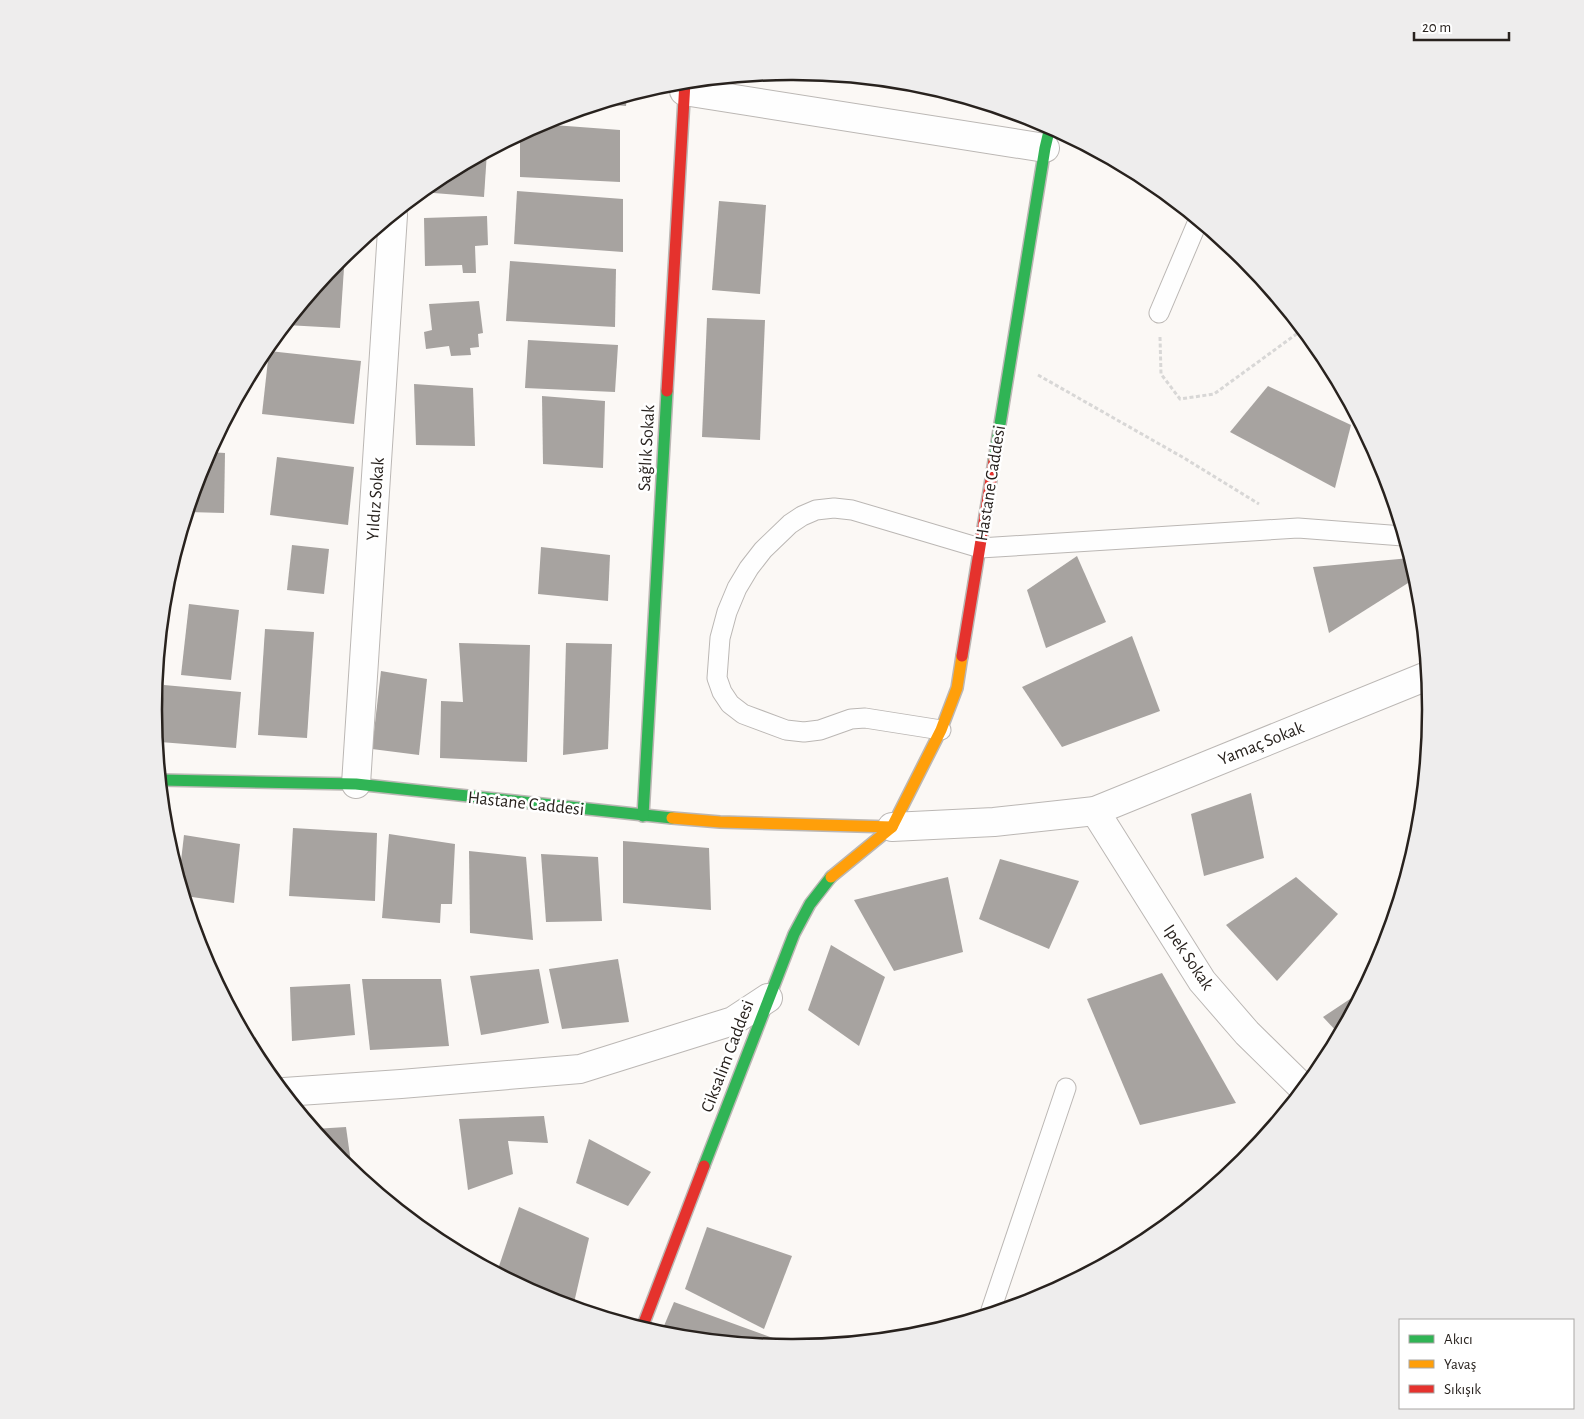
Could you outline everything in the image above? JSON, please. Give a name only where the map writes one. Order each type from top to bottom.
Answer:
[{"type":"street","points":[[695,88],[1047,138]]},
{"type":"street","name":"Sağlık Sokak","points":[[643,816],[684,89]]},
{"type":"street","name":"Hastane Caddesi","points":[[892,827],[941,730],[957,688],[1047,138]]},
{"type":"street","name":"Yıldız Sokak","points":[[356,784],[392,223]]},
{"type":"street","name":"Yamaç Sokak","points":[[1095,810],[1421,679]]},
{"type":"street","name":"Hastane Caddesi","points":[[167,780],[356,784],[643,816],[720,822],[892,827],[994,822],[1095,810]]},
{"type":"street","name":"Ipek Sokak","points":[[1095,810],[1202,981],[1247,1033],[1298,1083]]},
{"type":"street","name":"Ciksalim Caddesi","points":[[644,1321],[794,934],[810,904],[832,876],[892,827]]},
{"type":"street","points":[[292,1091],[580,1069],[733,1021],[768,998]]},
{"type":"lane","points":[[1159,313],[1196,227]]},
{"type":"lane","points":[[941,730],[865,718],[851,719],[820,730],[804,732],[786,730],[743,714],[730,704],[722,692],[717,678],[720,638],[727,612],[737,588],[749,568],[763,550],[790,524],[816,510],[834,508],[852,510],[980,548],[1298,528],[1397,536]]},
{"type":"lane","points":[[992,1307],[1066,1088]]},
{"type":"path","points":[[1159,313],[1161,374],[1180,399],[1214,394],[1297,334]]},
{"type":"path","points":[[1010,359],[1184,458],[1298,528]]},
{"type":"building","points":[[626,102],[626,106],[615,105]]},
{"type":"building","points":[[558,125],[620,130],[620,182],[520,177],[520,142]]},
{"type":"building","points":[[487,159],[484,197],[432,193]]},
{"type":"building","points":[[517,191],[623,199],[623,252],[514,244]]},
{"type":"building","points":[[719,201],[766,205],[760,294],[712,290]]},
{"type":"building","points":[[487,216],[488,245],[475,246],[476,273],[463,273],[462,265],[425,266],[424,218]]},
{"type":"building","points":[[510,261],[616,269],[615,327],[506,321]]},
{"type":"building","points":[[343,268],[344,268],[340,328],[293,325]]},
{"type":"building","points":[[479,301],[483,333],[478,334],[479,347],[470,348],[471,355],[451,356],[449,346],[426,349],[424,332],[432,330],[429,304]]},
{"type":"building","points":[[707,318],[765,320],[760,440],[702,437]]},
{"type":"building","points":[[528,340],[618,345],[615,392],[525,388]]},
{"type":"building","points":[[275,352],[361,361],[354,424],[262,414],[268,362]]},
{"type":"building","points":[[414,384],[473,388],[475,446],[416,445]]},
{"type":"building","points":[[1268,386],[1351,425],[1335,488],[1230,432]]},
{"type":"building","points":[[542,396],[605,401],[603,468],[543,464]]},
{"type":"building","points":[[217,453],[225,453],[224,513],[194,512]]},
{"type":"building","points":[[277,457],[354,467],[348,525],[270,515]]},
{"type":"building","points":[[292,545],[329,549],[324,594],[287,590]]},
{"type":"building","points":[[541,547],[610,555],[608,601],[538,594]]},
{"type":"building","points":[[1077,556],[1106,622],[1046,648],[1027,590]]},
{"type":"building","points":[[1403,559],[1408,583],[1329,633],[1313,567]]},
{"type":"building","points":[[189,604],[239,610],[231,680],[181,675]]},
{"type":"building","points":[[265,629],[314,632],[307,738],[258,735]]},
{"type":"building","points":[[1132,636],[1160,711],[1062,747],[1022,687]]},
{"type":"building","points":[[459,643],[530,645],[527,762],[440,758],[441,701],[463,702]]},
{"type":"building","points":[[566,643],[612,644],[608,749],[563,755]]},
{"type":"building","points":[[381,671],[427,679],[419,755],[372,749]]},
{"type":"building","points":[[164,685],[241,692],[236,748],[164,742],[162,712]]},
{"type":"building","points":[[1251,793],[1264,858],[1204,876],[1191,814]]},
{"type":"building","points":[[293,828],[377,833],[375,901],[289,896]]},
{"type":"building","points":[[389,834],[455,844],[452,904],[441,904],[440,923],[382,918]]},
{"type":"building","points":[[184,835],[240,844],[234,903],[191,897],[181,859]]},
{"type":"building","points":[[623,841],[709,848],[711,910],[623,903]]},
{"type":"building","points":[[469,851],[526,857],[533,940],[470,933]]},
{"type":"building","points":[[541,854],[598,857],[602,921],[546,922]]},
{"type":"building","points":[[1000,859],[1079,881],[1049,949],[979,919]]},
{"type":"building","points":[[948,877],[963,952],[894,971],[854,900]]},
{"type":"building","points":[[1296,877],[1338,914],[1277,981],[1226,925]]},
{"type":"building","points":[[831,945],[885,977],[859,1046],[808,1010]]},
{"type":"building","points":[[618,959],[629,1022],[562,1029],[549,969]]},
{"type":"building","points":[[539,969],[549,1023],[481,1035],[470,976]]},
{"type":"building","points":[[1162,973],[1236,1103],[1140,1125],[1087,999]]},
{"type":"building","points":[[362,979],[441,979],[449,1046],[370,1050]]},
{"type":"building","points":[[350,984],[355,1035],[292,1041],[290,987]]},
{"type":"building","points":[[1351,998],[1334,1029],[1323,1017]]},
{"type":"building","points":[[544,1116],[548,1143],[508,1141],[513,1174],[468,1190],[459,1119]]},
{"type":"building","points":[[346,1127],[350,1158],[347,1155],[322,1128]]},
{"type":"building","points":[[589,1139],[651,1172],[628,1206],[576,1183]]},
{"type":"building","points":[[519,1207],[589,1238],[575,1300],[499,1266]]},
{"type":"building","points":[[707,1227],[792,1256],[764,1329],[685,1289]]},
{"type":"building","points":[[674,1302],[774,1339],[710,1334],[664,1326]]},
{"type":"traffic: fast","points":[[994,461],[1048,135]]},
{"type":"traffic: fast","points":[[643,816],[667,391]]},
{"type":"traffic: fast","points":[[167,780],[356,784],[672,818]]},
{"type":"traffic: fast","points":[[704,1166],[794,934],[810,904],[831,877]]},
{"type":"traffic: slow","points":[[831,877],[892,827],[941,730],[957,688],[962,656]]},
{"type":"traffic: slow","points":[[672,818],[720,822],[892,827]]},
{"type":"traffic: jam","points":[[667,391],[685,89]]},
{"type":"traffic: jam","points":[[962,656],[994,461]]},
{"type":"traffic: jam","points":[[644,1321],[704,1166]]}]
